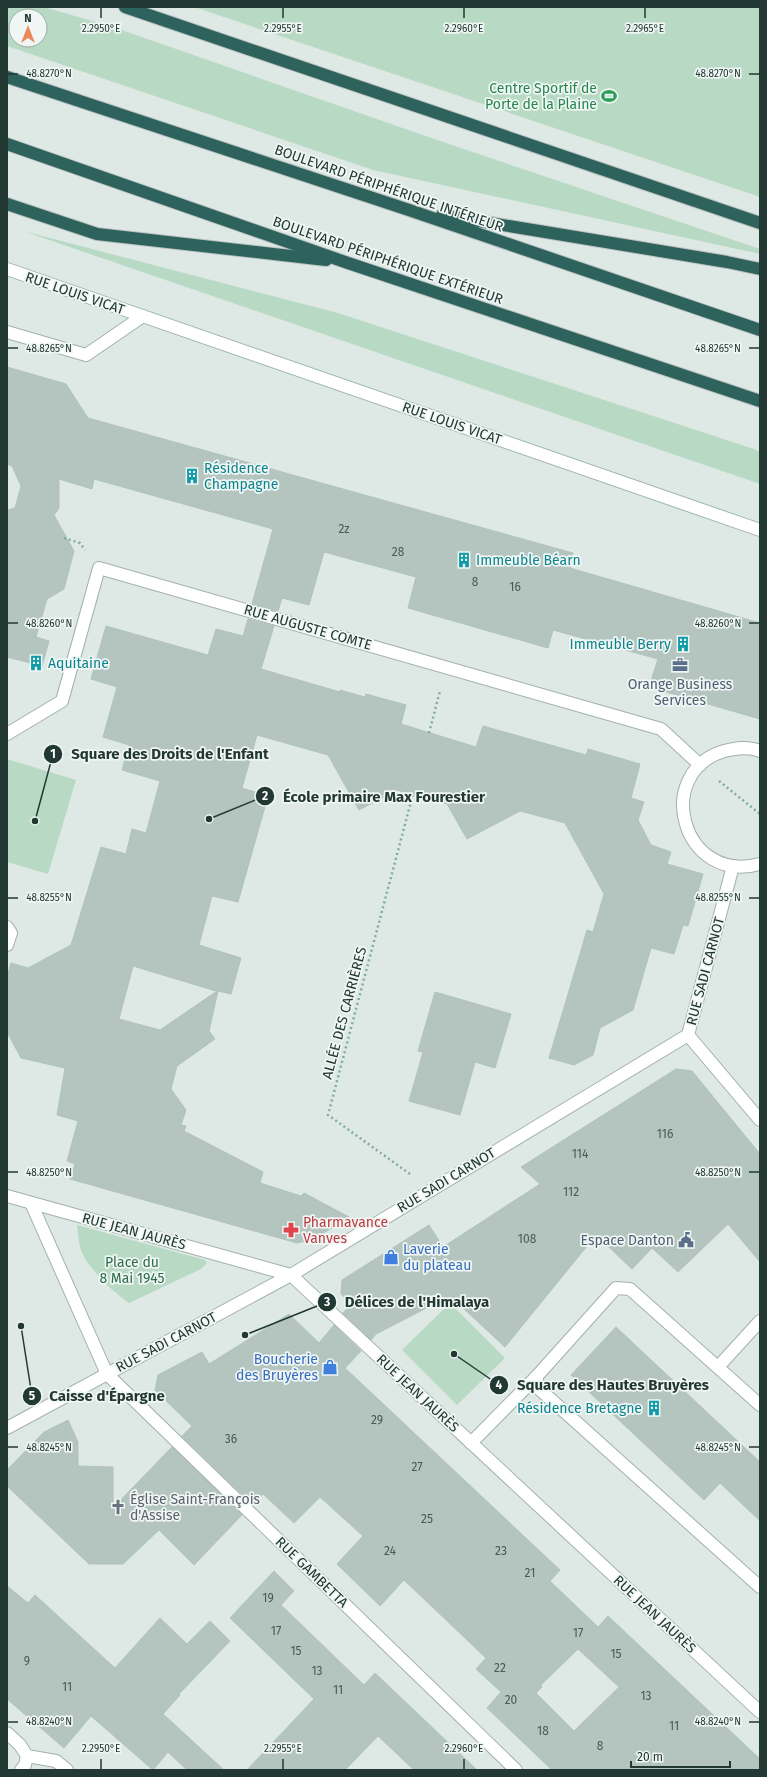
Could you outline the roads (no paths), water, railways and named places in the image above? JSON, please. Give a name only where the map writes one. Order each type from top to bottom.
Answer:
[{"type":"highway","points":[[125,7],[760,223]]},
{"type":"highway","name":"BOULEVARD PÉRIPHÉRIQUE INTÉRIEUR","points":[[7,77],[409,210],[760,330]]},
{"type":"highway","name":"BOULEVARD PÉRIPHÉRIQUE EXTÉRIEUR","points":[[7,144],[348,263],[760,401]]},
{"type":"highway","points":[[7,204],[97,234],[348,263]]},
{"type":"highway","points":[[409,210],[728,262],[760,269]]},
{"type":"street","name":"RUE LOUIS VICAT","points":[[7,269],[760,530]]},
{"type":"street","name":"RUE LOUIS VICAT","points":[[7,332],[86,355],[143,316]]},
{"type":"street","name":"RUE AUGUSTE COMTE","points":[[7,734],[62,701],[99,568],[661,728],[700,765]]},
{"type":"street","points":[[760,751],[754,748],[734,748],[716,754],[700,765],[689,780],[683,798],[683,816],[689,834],[700,849],[715,860],[733,866],[750,866],[760,864]]},
{"type":"street","name":"RUE SADI CARNOT","points":[[7,1428],[291,1275],[430,1189],[688,1034],[733,866]]},
{"type":"street","points":[[7,927],[11,933],[7,945]]},
{"type":"street","points":[[688,1034],[760,1120]]},
{"type":"street","name":"RUE JEAN JAURÈS","points":[[7,1196],[291,1275],[760,1712]]},
{"type":"street","points":[[31,1203],[107,1374]]},
{"type":"street","points":[[471,1443],[537,1376],[616,1288],[630,1289],[760,1405]]},
{"type":"street","points":[[718,1368],[760,1321]]},
{"type":"street","name":"RUE GAMBETTA","points":[[107,1374],[516,1770]]},
{"type":"street","points":[[537,1376],[537,1387],[760,1587]]},
{"type":"street","points":[[7,1733],[20,1745],[27,1756],[25,1765],[21,1770]]},
{"type":"street","points":[[27,1756],[56,1761],[67,1770]]},
{"type":"place","name":"Centre Sportif de Porte de la Plaine","points":[[609,96]]},
{"type":"place","name":"Résidence Champagne","points":[[192,476]]},
{"type":"place","name":"Immeuble Béarn","points":[[464,560]]},
{"type":"place","name":"Immeuble Berry","points":[[683,644]]},
{"type":"place","name":"Aquitaine","points":[[36,663]]},
{"type":"place","name":"Orange Business Services","points":[[680,665]]},
{"type":"place","name":"École primaire Max Fourestier","points":[[209,819]]},
{"type":"place","name":"Square des Droits de l'Enfant","points":[[35,821]]},
{"type":"place","name":"Pharmavance Vanves","points":[[291,1230]]},
{"type":"place","name":"Espace Danton","points":[[686,1240]]},
{"type":"place","name":"Laverie du plateau","points":[[391,1257]]},
{"type":"place","name":"Caisse d'Épargne","points":[[21,1326]]},
{"type":"place","name":"Délices de l'Himalaya","points":[[245,1335]]},
{"type":"place","name":"Square des Hautes Bruyères","points":[[454,1354]]},
{"type":"place","name":"Boucherie des Bruyères","points":[[330,1367]]},
{"type":"place","name":"Résidence Bretagne","points":[[654,1408]]},
{"type":"place","name":"Église Saint-François d'Assise","points":[[118,1507]]},
{"type":"park label","name":"Place du 8 Mai 1945","points":[[132,1270]]}]
